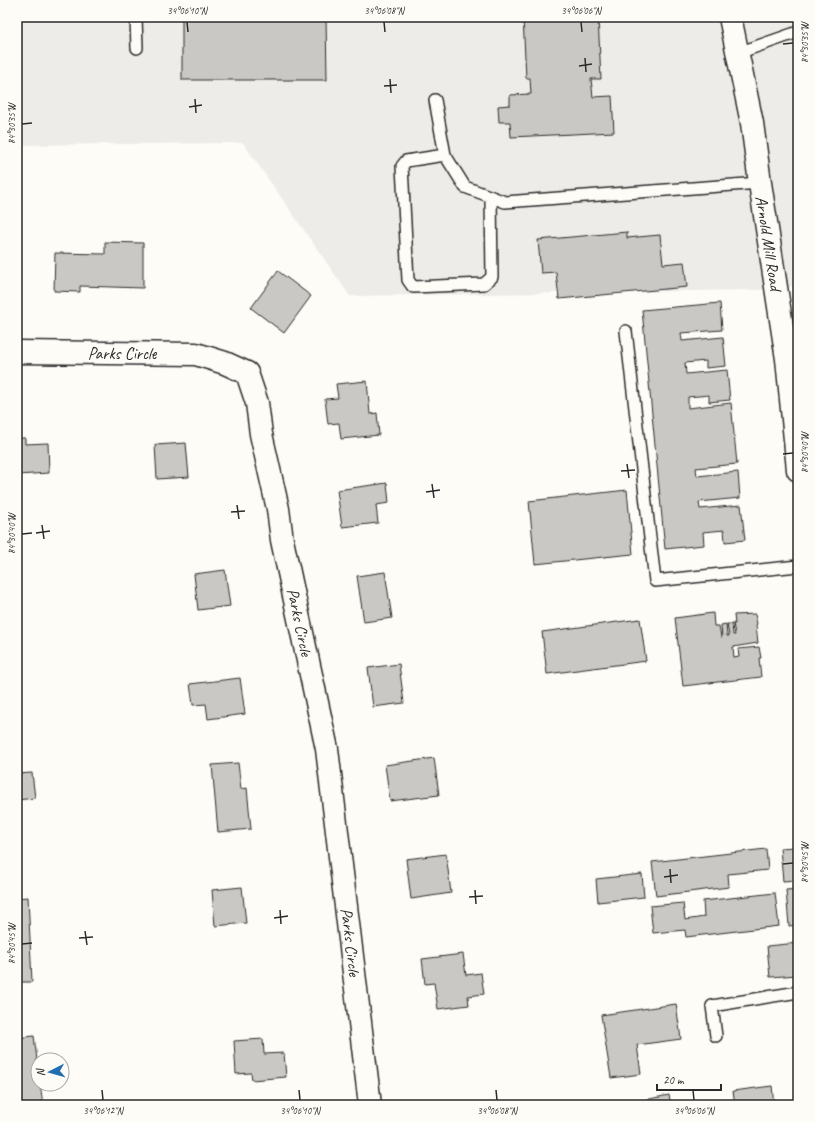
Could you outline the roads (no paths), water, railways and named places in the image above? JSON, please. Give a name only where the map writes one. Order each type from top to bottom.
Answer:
[{"type":"street","name":"Arnold Mill Road","points":[[730,17],[752,123],[760,183],[792,359],[798,470]]},
{"type":"street","name":"Parks Circle","points":[[17,352],[196,354],[225,363],[247,373],[257,403],[261,434],[278,509],[282,540],[327,748],[370,1105]]},
{"type":"lane","points":[[136,17],[137,48]]},
{"type":"lane","points":[[738,53],[798,32]]},
{"type":"lane","points":[[435,100],[445,156],[465,187],[505,202],[760,183]]},
{"type":"lane","points":[[445,156],[406,161],[402,166],[408,280],[413,287],[484,284],[492,277],[491,197]]},
{"type":"lane","points":[[626,331],[655,581],[798,566]]},
{"type":"lane","points":[[716,1036],[712,1006],[798,992]]}]
